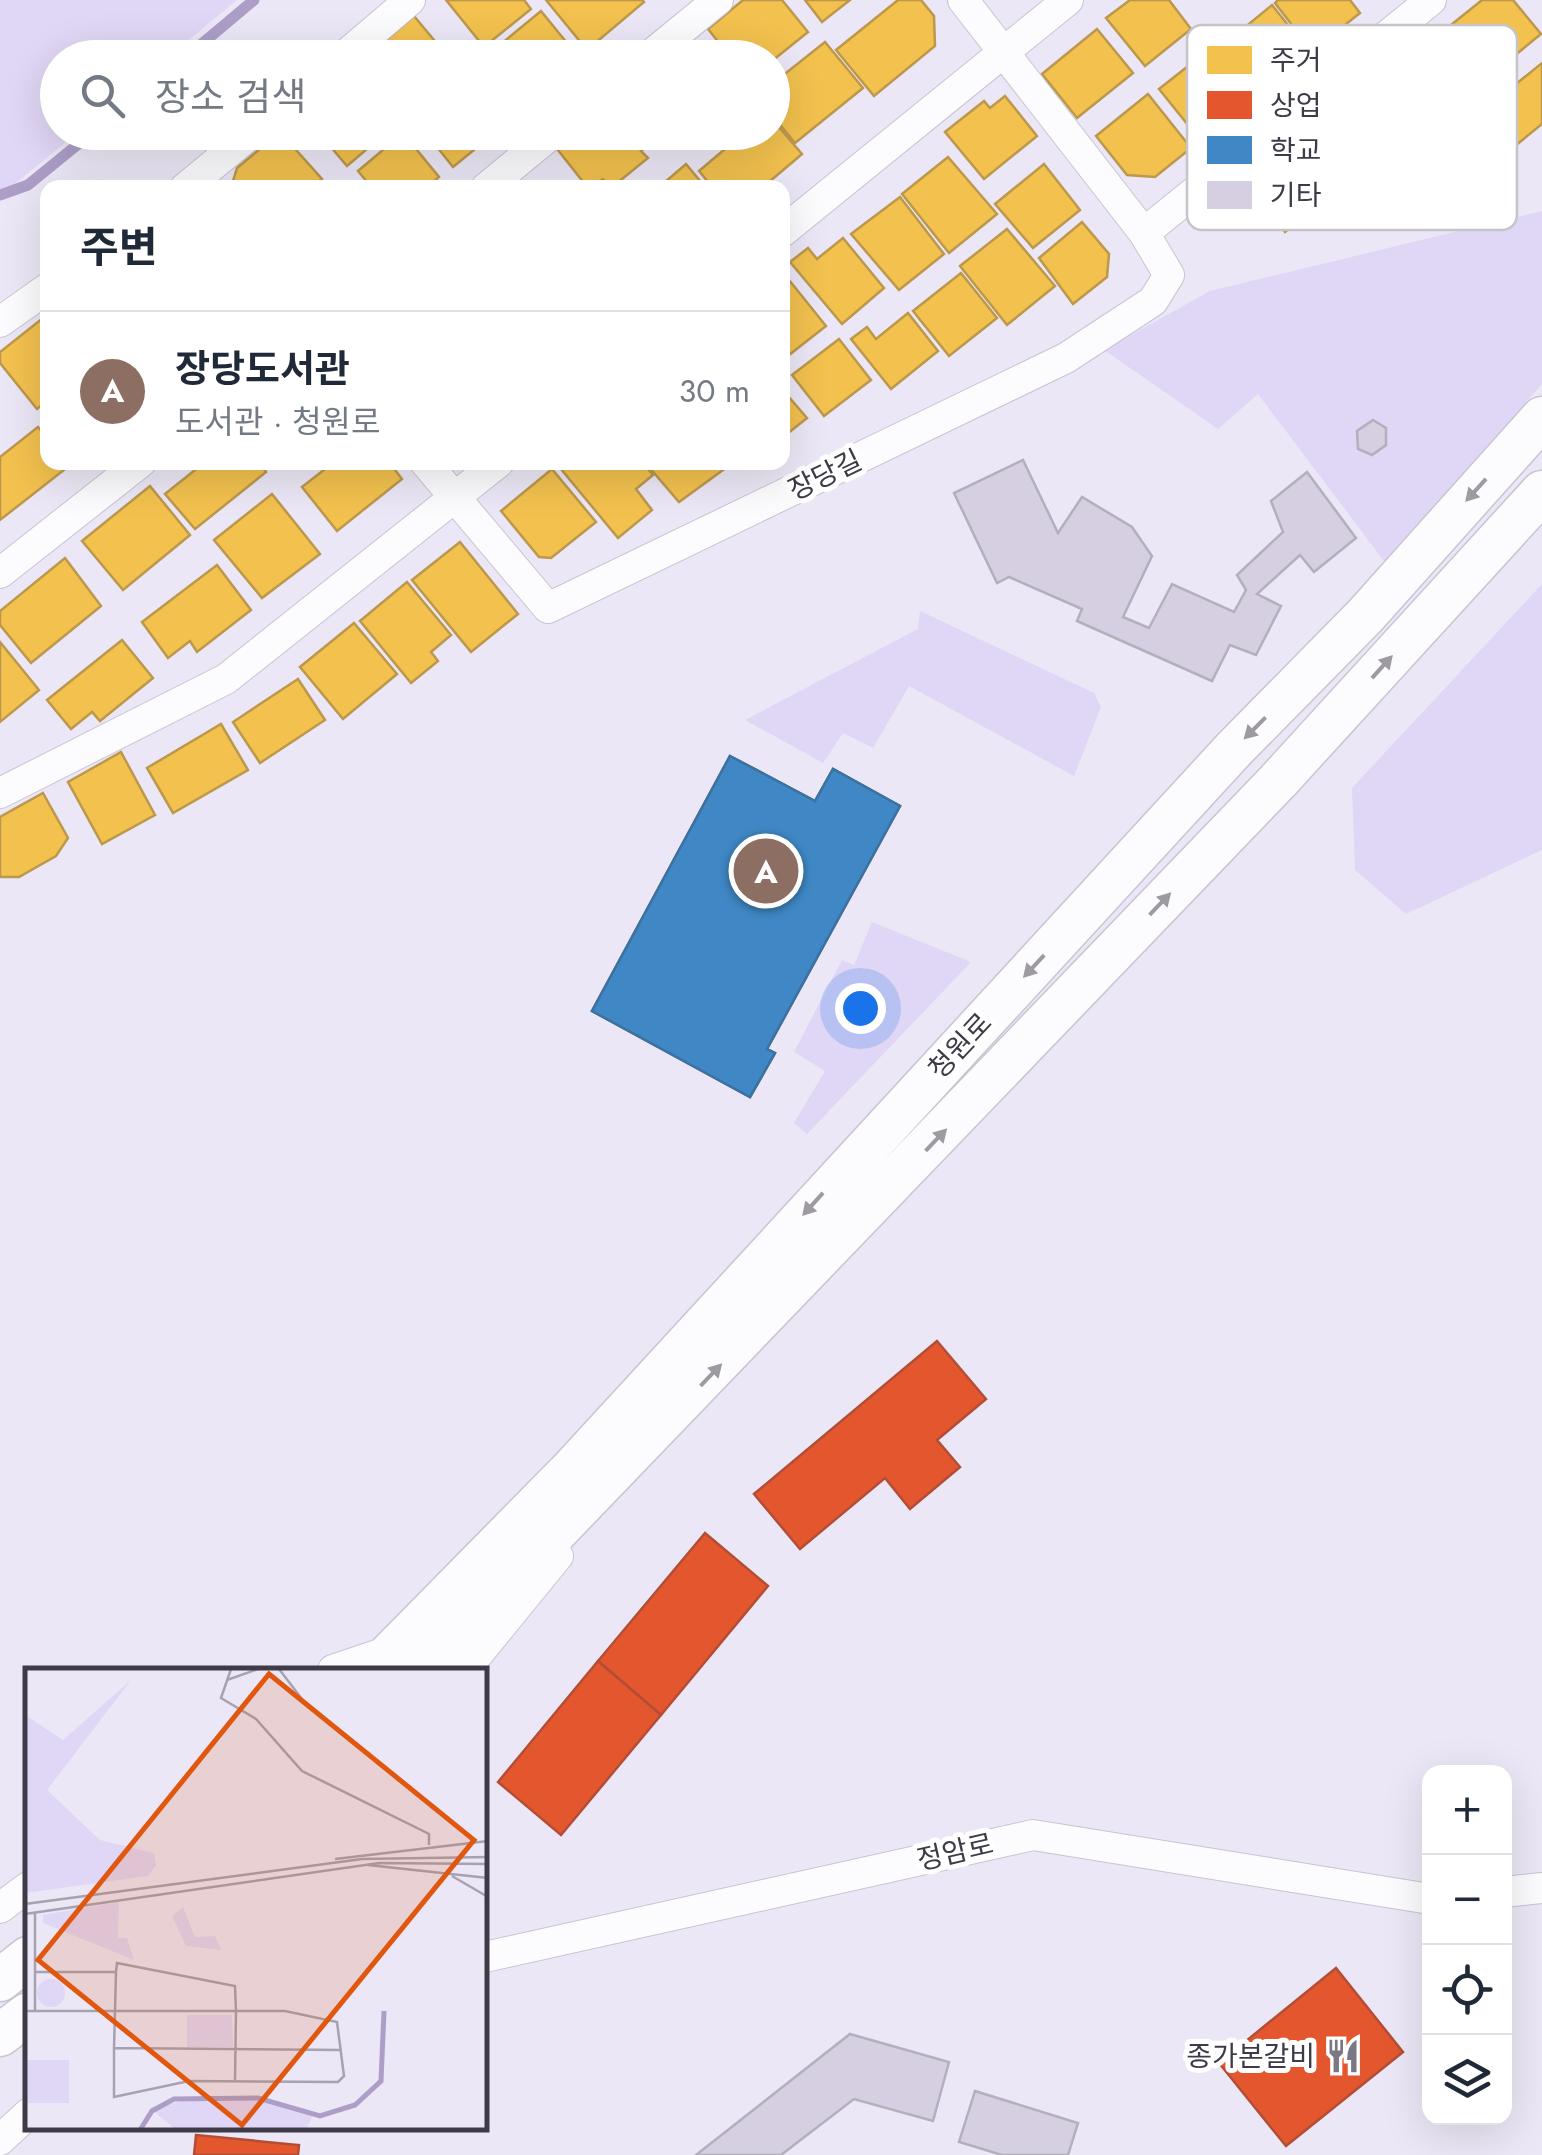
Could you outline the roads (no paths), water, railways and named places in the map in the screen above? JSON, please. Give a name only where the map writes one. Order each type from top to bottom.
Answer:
[{"type":"main road","name":"청원로","points":[[398,1663],[1234,748],[1365,616],[1542,418]]},
{"type":"main road","name":"청원로","points":[[398,1663],[676,1411],[1278,781],[1542,492]]},
{"type":"main road","points":[[0,1980],[25,1960]]},
{"type":"main road","points":[[0,2035],[25,2016]]},
{"type":"street","points":[[363,40],[410,0]]},
{"type":"street","points":[[668,40],[718,0]]},
{"type":"street","name":"장당길","points":[[430,470],[548,608],[1066,358],[1153,302],[1169,275],[1144,232],[963,0]]},
{"type":"street","points":[[790,226],[1068,0]]},
{"type":"street","points":[[1400,25],[1431,0]]},
{"type":"street","points":[[202,180],[234,150]]},
{"type":"street","points":[[496,180],[532,150]]},
{"type":"street","points":[[1144,232],[1187,197]]},
{"type":"street","points":[[0,322],[40,294]]},
{"type":"street","points":[[0,573],[131,470]]},
{"type":"street","points":[[0,793],[226,678],[489,470]]},
{"type":"street","points":[[466,1668],[676,1411]]},
{"type":"street","points":[[351,1668],[398,1663]]},
{"type":"street","name":"정암로","points":[[488,1956],[1032,1835],[1422,1898]]},
{"type":"street","points":[[1512,1891],[1542,1888]]},
{"type":"street","points":[[1,1907],[25,1889]]},
{"type":"street","points":[[0,2140],[25,2117]]},
{"type":"waterway","points":[[206,40],[254,0]]},
{"type":"waterway","points":[[0,195],[28,185],[71,150]]},
{"type":"place","name":"장당도서관","points":[[766,871]]},
{"type":"place","name":"종가본갈비","points":[[1343,2056]]}]
